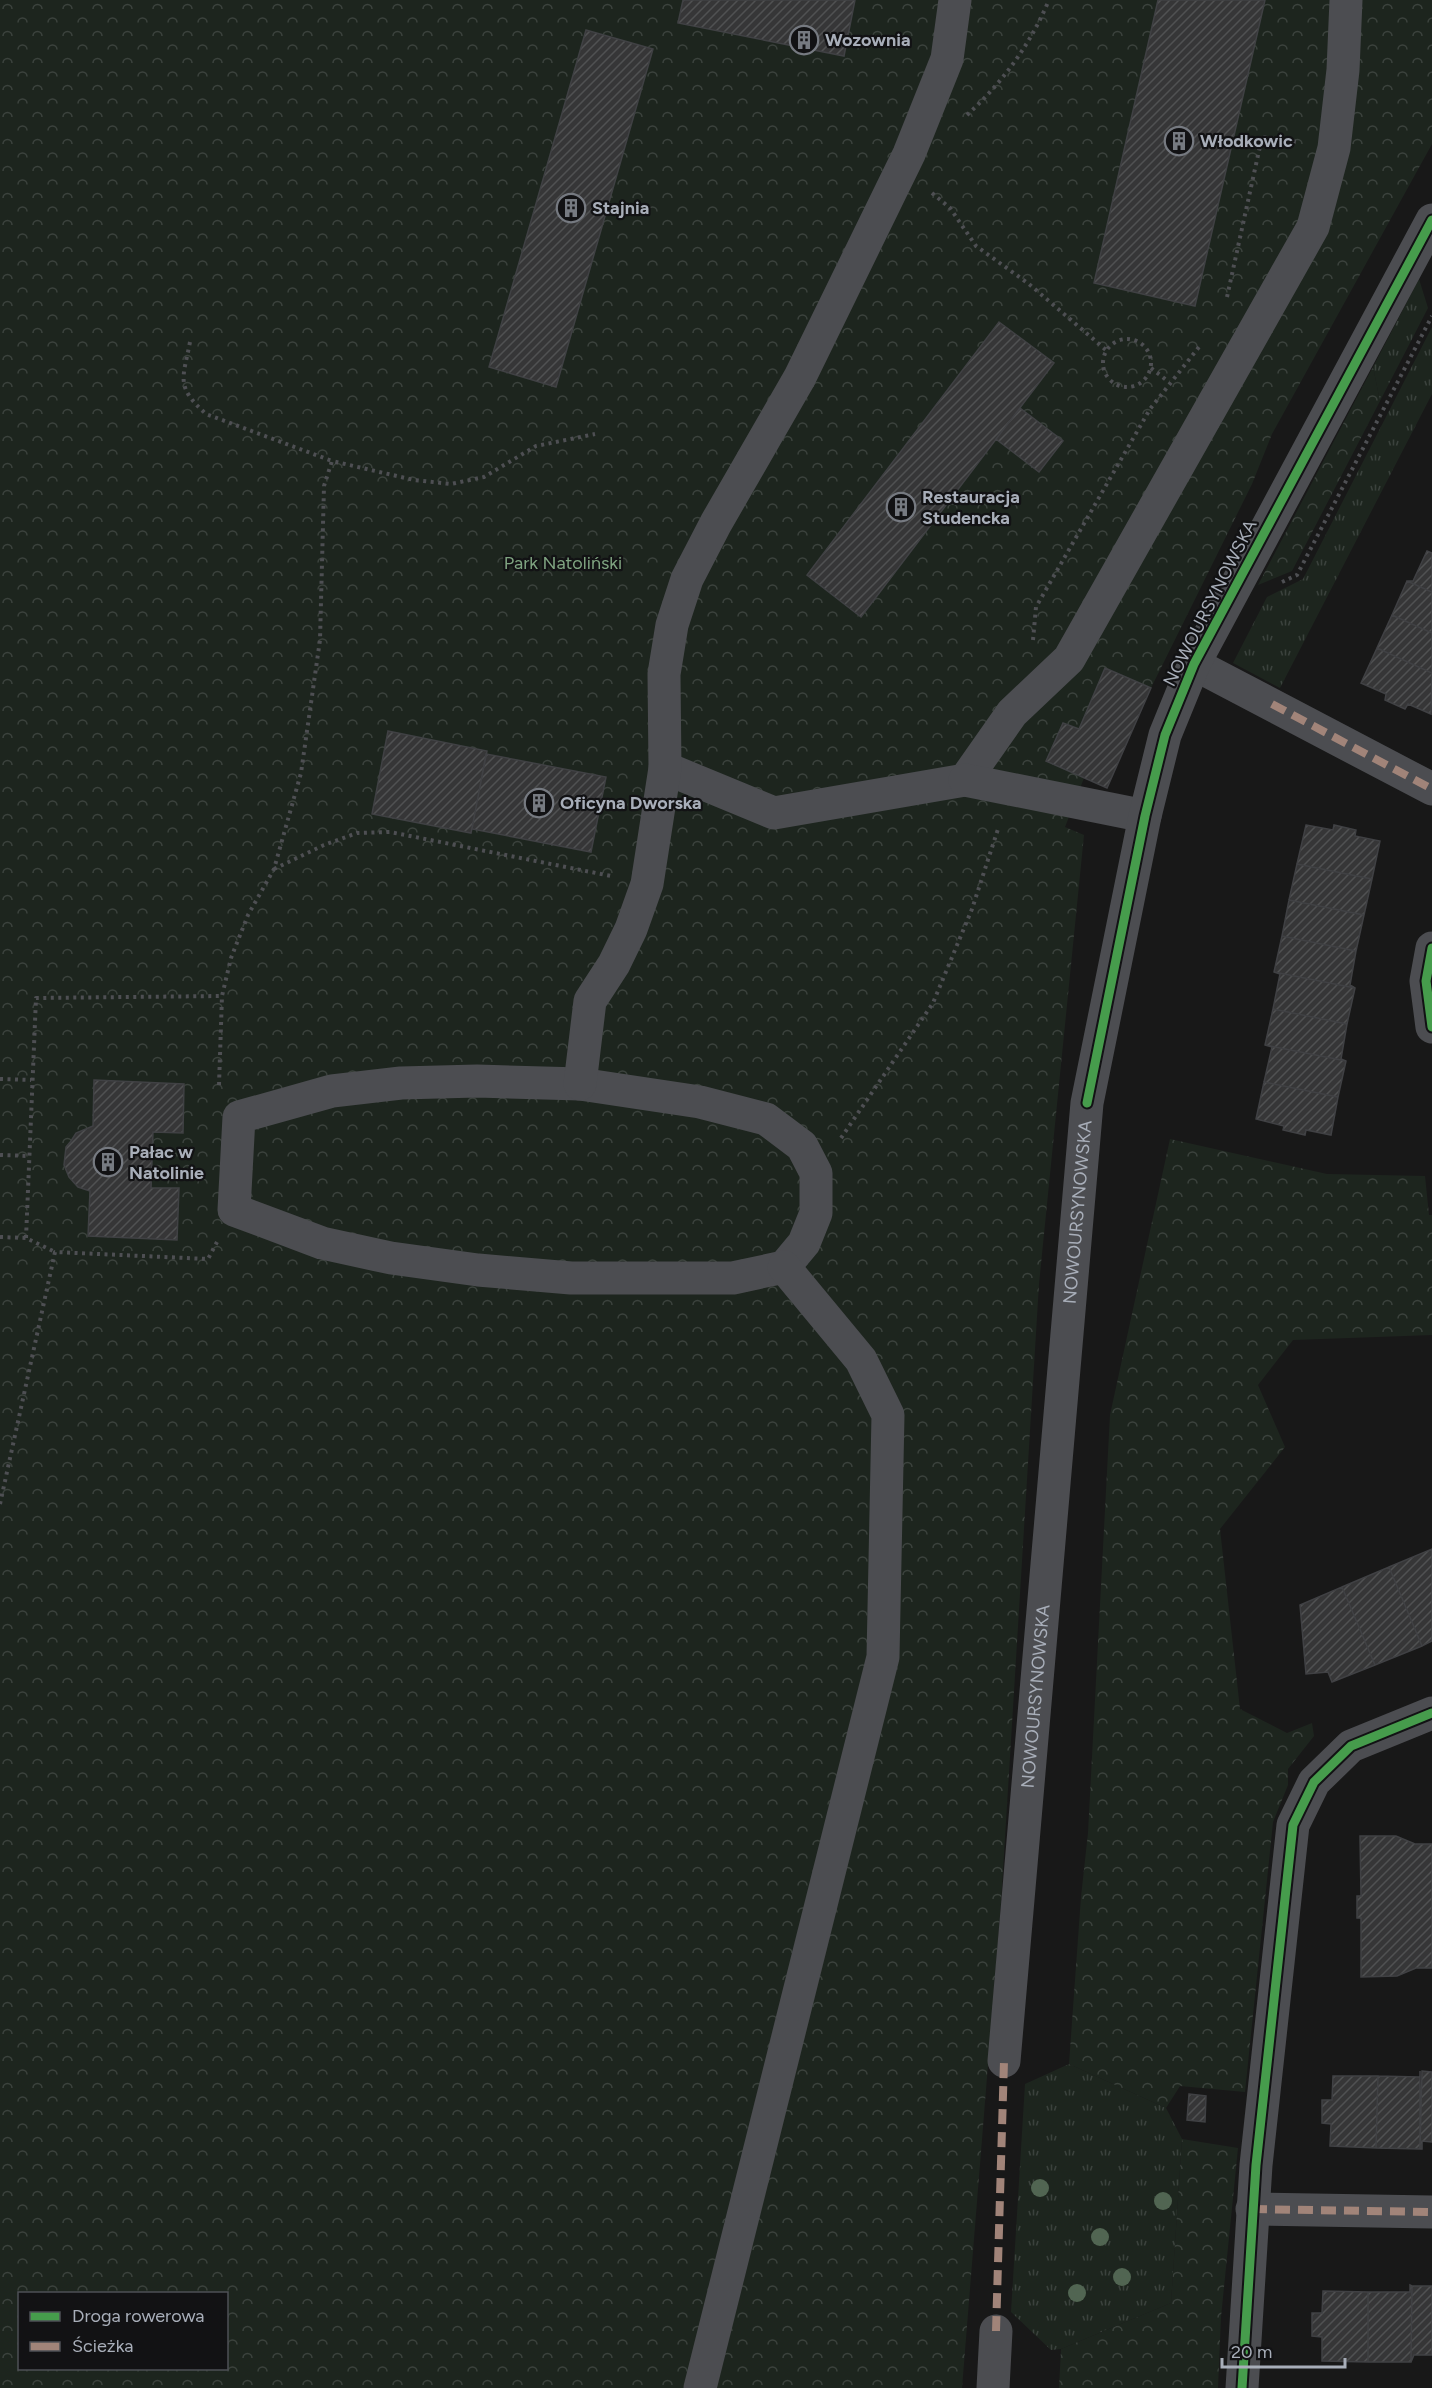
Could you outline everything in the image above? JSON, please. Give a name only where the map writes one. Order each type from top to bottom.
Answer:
[{"type":"street","points":[[580,1084],[590,1000],[614,964],[631,929],[647,884],[665,768],[663,674],[672,625],[687,579],[716,523],[800,377],[902,168],[947,58],[955,0]]},
{"type":"street","points":[[965,780],[1012,713],[1069,659],[1313,227],[1334,148],[1343,70],[1346,0]]},
{"type":"street","name":"NOWOURSYNOWSKA","points":[[1004,2061],[1087,1103],[1145,816],[1165,735],[1194,664],[1432,220]]},
{"type":"street","points":[[1194,664],[1432,789]]},
{"type":"street","points":[[665,768],[774,813],[965,780],[1145,816]]},
{"type":"street","points":[[1432,948],[1426,981],[1432,1027]]},
{"type":"street","points":[[477,1081],[580,1084],[700,1101],[766,1119],[802,1146],[816,1173],[816,1213],[804,1242],[784,1267],[733,1278],[671,1280],[572,1278],[478,1270],[391,1258],[322,1243],[234,1210],[239,1117],[332,1091],[401,1083],[477,1081]]},
{"type":"street","points":[[700,2388],[883,1657],[888,1415],[861,1360],[784,1267]]},
{"type":"street","points":[[1242,2388],[1252,2209],[1293,1826],[1314,1782],[1351,1746],[1432,1713]]},
{"type":"street","points":[[1252,2209],[1432,2212]]},
{"type":"street","points":[[993,2388],[996,2331]]},
{"type":"path","points":[[964,118],[1011,70],[1038,27],[1050,0]]},
{"type":"path","points":[[1225,307],[1262,137],[1334,148]]},
{"type":"path","points":[[902,168],[950,208],[976,246],[1029,284],[1106,350]]},
{"type":"path","points":[[1152,368],[1142,383],[1126,388],[1111,382],[1103,367],[1106,350],[1119,339],[1137,340],[1149,352],[1152,368],[1169,382]]},
{"type":"path","points":[[1033,641],[1036,607],[1150,409],[1205,339]]},
{"type":"path","points":[[190,342],[182,384],[191,400],[206,414],[332,461],[414,480],[451,484],[484,477],[536,446],[595,434]]},
{"type":"path","points":[[239,1117],[219,1092],[222,996],[231,958],[248,915],[274,869],[302,773],[320,640],[324,486],[332,461]]},
{"type":"path","points":[[816,1173],[933,1003],[972,909],[1011,788]]},
{"type":"path","points":[[274,869],[324,844],[357,833],[390,832],[647,884]]},
{"type":"path","points":[[26,1238],[36,998],[222,996]]},
{"type":"path","points":[[0,1079],[32,1080]]},
{"type":"path","points":[[0,1155],[29,1156]]},
{"type":"path","points":[[0,1237],[26,1238],[55,1252],[208,1259],[234,1210]]},
{"type":"path","points":[[0,1504],[55,1252]]},
{"type":"green space","name":"Park Natoliński","points":[[0,0],[1432,0],[1432,144],[1272,434],[1252,484],[1151,688],[1107,788],[1084,778],[1065,827],[1084,835],[1039,1284],[1001,1903],[962,2388],[0,2388]]},
{"type":"green space","points":[[1419,279],[1428,308],[1380,401],[1373,367]]},
{"type":"green space","points":[[1432,327],[1432,394],[1280,688],[1233,663],[1267,597],[1303,579]]},
{"type":"green space","points":[[1373,367],[1380,401],[1292,571],[1258,585]]},
{"type":"green space","points":[[1170,1139],[1327,1174],[1425,1176],[1429,1215],[1432,1215],[1432,1335],[1293,1340],[1258,1385],[1285,1447],[1220,1529],[1240,1709],[1287,1733],[1312,1723],[1314,1736],[1288,1769],[1288,1785],[1273,1822],[1245,2092],[1180,2086],[1166,2108],[1069,2064],[1088,1833],[1110,1415]]},
{"type":"green space","points":[[1069,2064],[1166,2108],[1182,2139],[1171,2303],[1061,2349],[1051,2350],[1011,2312],[1025,2084]]},
{"type":"green space","points":[[1182,2139],[1238,2148],[1221,2317],[1218,2388],[1059,2388],[1061,2349],[1171,2303]]},
{"type":"building","name":"Wozownia","points":[[683,0],[855,0],[844,56],[678,23]]},
{"type":"building","name":"Włodkowic","points":[[1158,0],[1265,0],[1195,306],[1094,283]]},
{"type":"building","name":"Stajnia","points":[[586,30],[653,49],[556,387],[489,367]]},
{"type":"building","name":"Restauracja Studencka","points":[[999,322],[1054,363],[861,617],[807,575]]},
{"type":"building","points":[[1020,408],[1063,441],[1039,472],[996,439]]},
{"type":"building","points":[[1427,551],[1432,553],[1432,592],[1407,581],[1413,581]]},
{"type":"building","points":[[1407,581],[1432,592],[1432,633],[1392,615]]},
{"type":"building","points":[[1392,615],[1432,633],[1432,673],[1377,648]]},
{"type":"building","points":[[1377,648],[1432,673],[1431,714],[1408,704],[1405,709],[1385,700],[1386,694],[1361,683]]},
{"type":"building","points":[[1105,668],[1151,688],[1107,788],[1046,761],[1063,723],[1079,729]]},
{"type":"building","points":[[388,731],[487,751],[471,833],[372,814]]},
{"type":"building","name":"Oficyna Dworska","points":[[486,754],[606,777],[591,852],[472,829]]},
{"type":"building","points":[[1306,825],[1333,830],[1334,825],[1356,830],[1355,836],[1380,841],[1372,879],[1297,864]]},
{"type":"building","points":[[1297,864],[1372,879],[1364,915],[1289,900]]},
{"type":"building","points":[[1289,900],[1364,915],[1356,951],[1282,936]]},
{"type":"building","points":[[1282,936],[1356,951],[1350,985],[1355,988],[1274,972]]},
{"type":"building","points":[[1274,972],[1355,988],[1347,1024],[1273,1009],[1280,974]]},
{"type":"building","points":[[1273,1009],[1347,1024],[1341,1059],[1346,1061],[1265,1045]]},
{"type":"building","points":[[1265,1045],[1346,1061],[1338,1097],[1264,1082],[1272,1047]]},
{"type":"building","name":"Pałac w Natolinie","points":[[94,1080],[184,1084],[183,1133],[153,1132],[151,1188],[179,1188],[177,1240],[88,1236],[90,1191],[78,1187],[69,1177],[64,1165],[66,1147],[76,1133],[93,1126]]},
{"type":"building","points":[[1264,1082],[1338,1097],[1331,1135],[1306,1130],[1305,1135],[1283,1130],[1284,1126],[1256,1119]]},
{"type":"building","points":[[1432,1549],[1432,1641],[1422,1646],[1389,1567]]},
{"type":"building","points":[[1389,1567],[1422,1646],[1375,1665],[1342,1587]]},
{"type":"building","points":[[1342,1587],[1375,1665],[1332,1682],[1328,1672],[1306,1674],[1300,1605]]},
{"type":"building","points":[[1360,1836],[1396,1836],[1415,1844],[1432,1844],[1432,1968],[1416,1968],[1397,1976],[1361,1977],[1361,1918],[1357,1918],[1357,1896],[1361,1896]]},
{"type":"building","points":[[1422,2071],[1432,2072],[1432,2142],[1422,2141],[1422,2149],[1420,2149]]},
{"type":"building","points":[[1333,2076],[1378,2076],[1376,2148],[1330,2146],[1331,2124],[1322,2123],[1322,2100],[1332,2100]]},
{"type":"building","points":[[1378,2076],[1420,2077],[1420,2149],[1376,2148]]},
{"type":"building","points":[[1189,2094],[1206,2096],[1205,2122],[1187,2120]]},
{"type":"building","points":[[1410,2285],[1412,2286],[1411,2362],[1368,2362],[1368,2292],[1410,2292]]},
{"type":"building","points":[[1412,2286],[1432,2286],[1432,2355],[1414,2355],[1411,2362]]},
{"type":"building","points":[[1323,2291],[1368,2292],[1368,2362],[1322,2361],[1322,2337],[1312,2336],[1312,2313],[1322,2313]]},
{"type":"marked path","points":[[1272,704],[1432,789]]},
{"type":"marked path","points":[[996,2331],[1004,2061]]},
{"type":"marked path","points":[[1252,2209],[1432,2212]]},
{"type":"cycle path","points":[[1087,1103],[1145,816],[1165,735],[1194,664],[1432,220]]},
{"type":"cycle path","points":[[1432,948],[1426,981],[1432,1027]]},
{"type":"cycle path","points":[[1242,2388],[1256,2165],[1293,1825],[1314,1782],[1351,1746],[1432,1713]]},
{"type":"place","name":"Wozownia","points":[[804,40]]},
{"type":"place","name":"Włodkowic","points":[[1179,141]]},
{"type":"place","name":"Stajnia","points":[[571,208]]},
{"type":"place","name":"Restauracja Studencka","points":[[901,507]]},
{"type":"place","name":"Oficyna Dworska","points":[[539,803]]},
{"type":"place","name":"Pałac w Natolinie","points":[[108,1162]]}]
